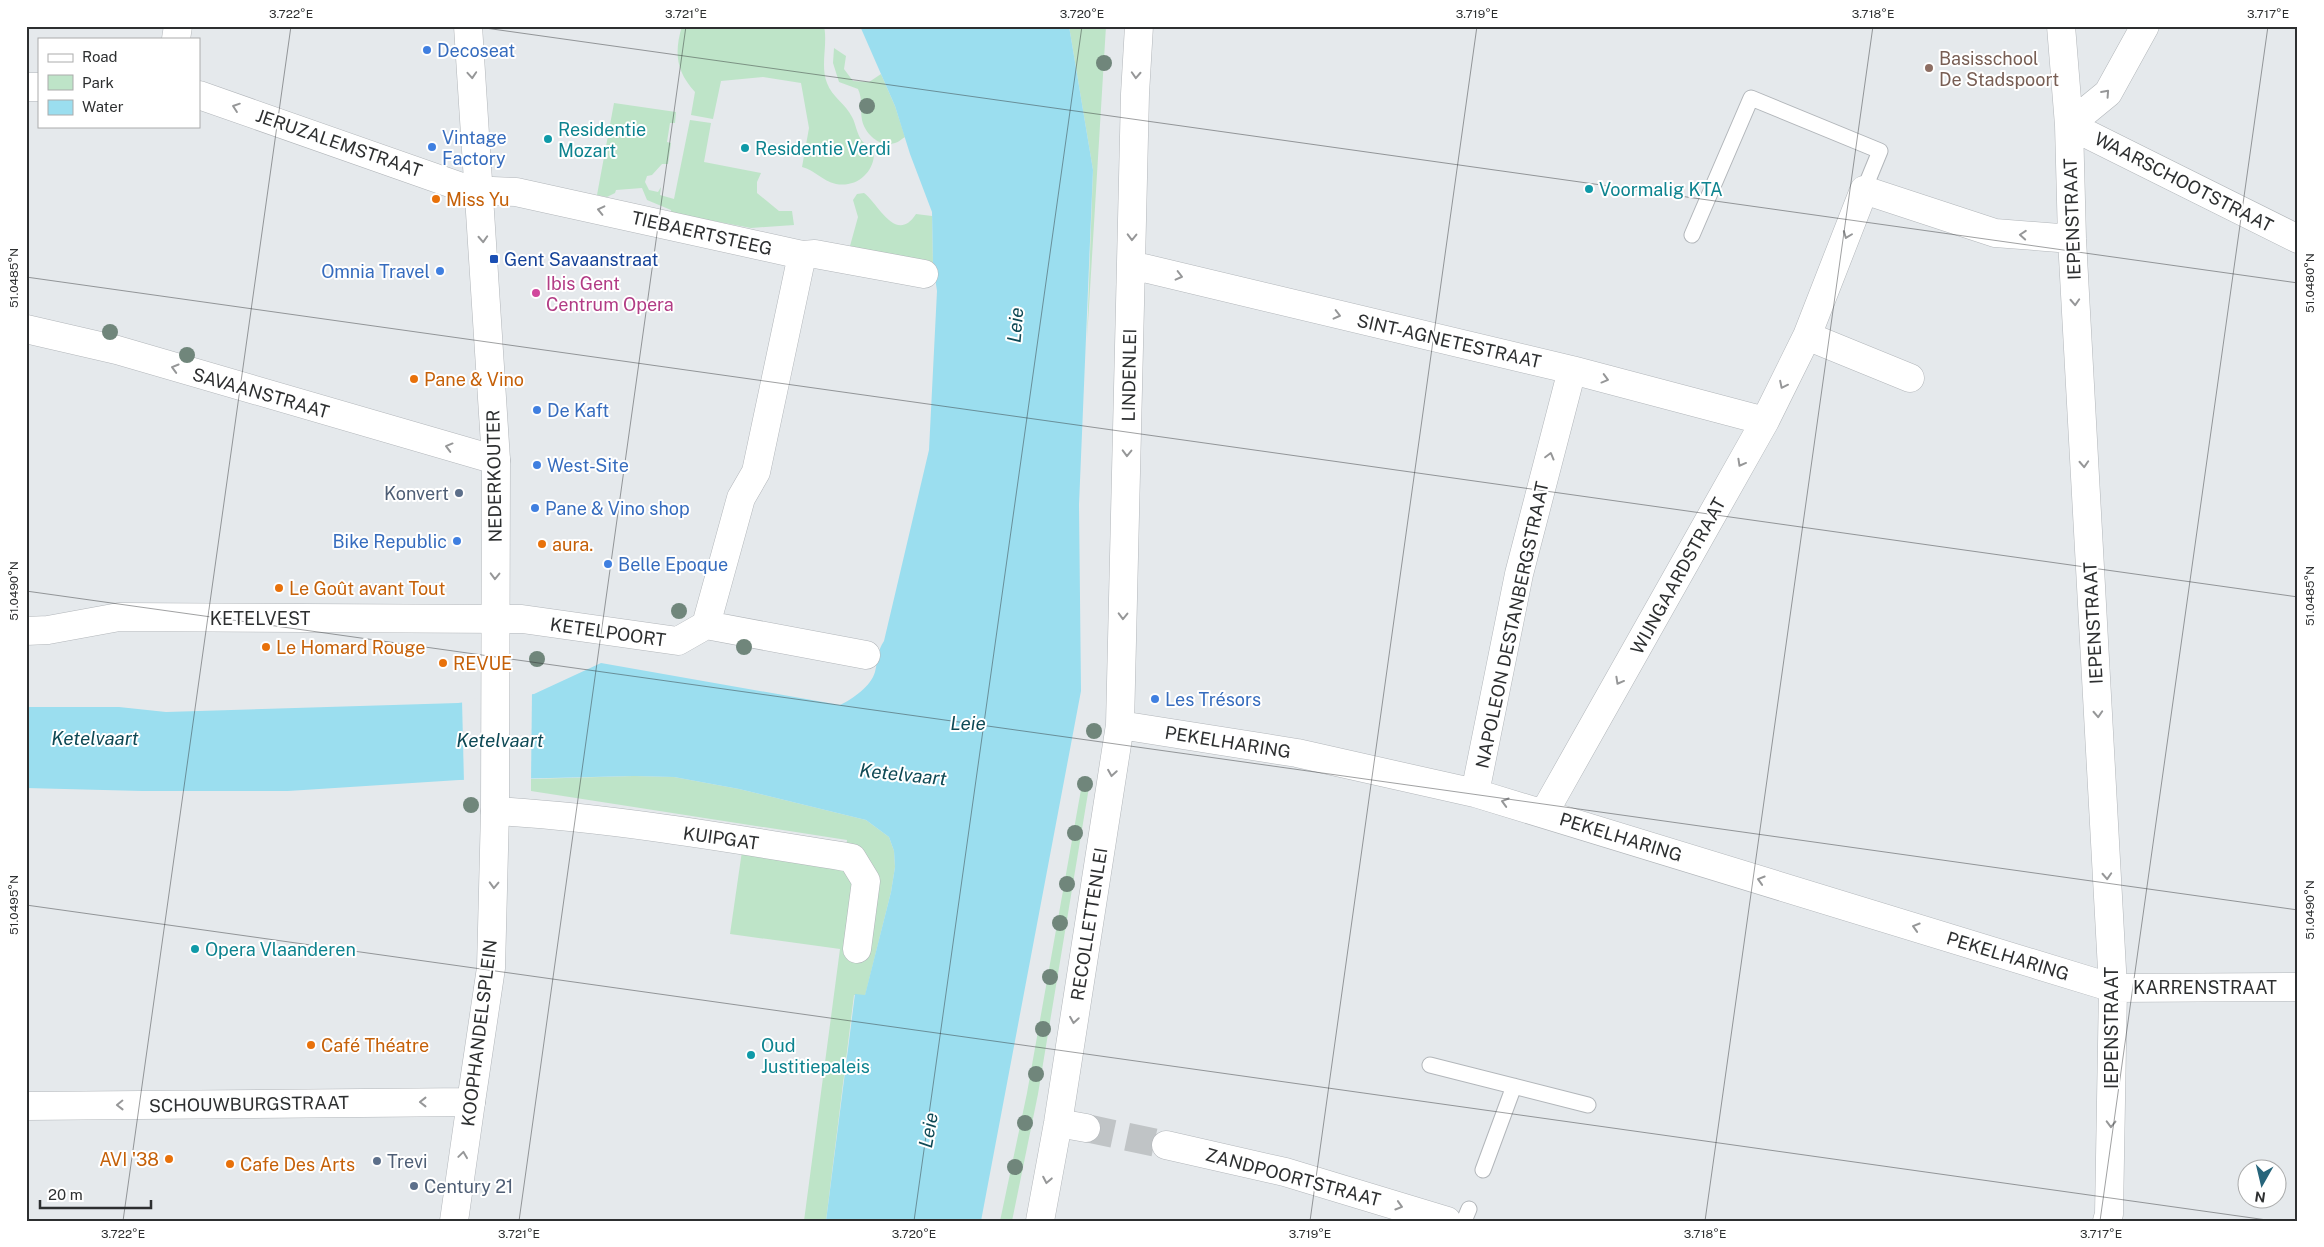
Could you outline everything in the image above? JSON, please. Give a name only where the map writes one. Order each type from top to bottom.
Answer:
[{"type":"street","name":"NEDERKOUTER","points":[[468,26],[496,460],[494,620],[495,784]]},
{"type":"street","name":"LINDENLEI","points":[[1120,725],[1135,94],[1139,26]]},
{"type":"street","name":"IEPENSTRAAT","points":[[2062,26],[2070,125],[2072,239],[2113,988],[2109,1214],[2107,1221]]},
{"type":"street","points":[[2070,125],[2108,93],[2145,26]]},
{"type":"street","name":"JERUZALEMSTRAAT","points":[[200,95],[470,190],[480,191]]},
{"type":"street","name":"WAARSCHOOTSTRAAT","points":[[2070,125],[2298,239]]},
{"type":"street","points":[[1864,190],[1995,233],[2072,239]]},
{"type":"street","name":"WIJNGAARDSTRAAT","points":[[1544,813],[1765,421],[1807,336],[1864,190]]},
{"type":"street","name":"TIEBAERTSTEEG","points":[[480,191],[516,192],[802,255],[815,254],[924,274]]},
{"type":"street","points":[[802,255],[756,472],[741,498],[706,625],[866,654]]},
{"type":"street","name":"SINT-AGNETESTRAAT","points":[[1132,265],[1572,370],[1765,421]]},
{"type":"street","name":"SAVAANSTRAAT","points":[[26,329],[116,350],[496,460]]},
{"type":"street","points":[[1807,336],[1910,378]]},
{"type":"street","name":"NAPOLEON DESTANBERGSTRAAT","points":[[1475,793],[1519,574],[1572,370]]},
{"type":"street","name":"KETELVEST","points":[[26,630],[48,630],[119,617],[494,620]]},
{"type":"street","name":"KETELPOORT","points":[[494,620],[522,619],[678,641],[706,625]]},
{"type":"street","name":"PEKELHARING","points":[[1120,725],[1297,753],[1475,793],[2113,988]]},
{"type":"street","name":"RECOLLETTENLEI","points":[[1040,1221],[1058,1123],[1120,725]]},
{"type":"street","name":"KOOPHANDELSPLEIN","points":[[454,1221],[491,968],[495,784]]},
{"type":"street","name":"KUIPGAT","points":[[495,811],[728,838],[852,858],[866,881],[857,949]]},
{"type":"street","name":"KARRENSTRAAT","points":[[2113,988],[2298,986]]},
{"type":"street","name":"SCHOUWBURGSTRAAT","points":[[26,1106],[471,1102]]},
{"type":"street","points":[[1058,1123],[1086,1128]]},
{"type":"street","name":"ZANDPOORTSTRAAT","points":[[1166,1145],[1285,1172],[1460,1217]]},
{"type":"lane","points":[[1692,235],[1751,98],[1880,151],[1864,190]]},
{"type":"lane","points":[[1430,1064],[1588,1105]]},
{"type":"lane","points":[[1483,1170],[1514,1086]]},
{"type":"green space","points":[[682,26],[824,26],[824,69],[827,83],[849,112],[861,139],[864,143],[870,145],[874,153],[872,165],[867,173],[855,182],[840,185],[831,183],[811,170],[802,167],[809,128],[801,83],[763,77],[721,81],[713,119],[691,115],[695,92],[684,77],[678,61],[679,36]]},
{"type":"green space","points":[[1069,26],[1106,26],[1087,339],[1093,170]]},
{"type":"green space","points":[[834,48],[846,56],[844,69],[853,81],[869,82],[881,74],[895,106],[905,137],[896,143],[889,144],[874,139],[866,130],[862,120],[858,89],[839,82],[833,63]]},
{"type":"green space","points":[[614,103],[676,112],[675,123],[670,123],[667,142],[671,143],[668,164],[662,164],[652,175],[647,176],[645,182],[649,190],[658,192],[661,187],[660,195],[674,199],[690,120],[711,123],[704,162],[761,173],[757,182],[757,193],[779,211],[792,211],[794,225],[751,228],[671,213],[671,210],[647,200],[642,188],[616,190],[615,193],[607,197],[597,195]]},
{"type":"green space","points":[[864,193],[894,224],[901,225],[909,222],[916,214],[932,216],[933,264],[850,246],[858,217],[853,200],[857,194]]},
{"type":"green space","points":[[634,776],[674,777],[739,789],[866,820],[889,837],[894,851],[895,867],[891,892],[865,996],[854,995],[826,1221],[804,1221],[840,949],[730,934],[742,851],[844,866],[847,840],[531,791],[531,779]]},
{"type":"green space","points":[[1090,781],[1038,1094],[1012,1221],[1000,1221],[1027,1093],[1082,784]]},
{"type":"water","name":"Leie","points":[[860,26],[1069,26],[1093,170],[1079,505],[1081,691],[981,1221],[826,1221],[855,994],[865,995],[891,892],[895,867],[894,851],[889,837],[866,820],[739,789],[674,777],[634,776],[459,780],[288,791],[142,791],[26,788],[26,707],[119,707],[166,712],[458,703],[534,694],[601,663],[840,705],[861,692],[873,677],[879,652],[884,641],[929,450],[937,291],[933,264],[932,212],[910,154],[895,106]]},
{"type":"pier","points":[[532,692],[531,781],[464,783],[462,700]]},
{"type":"tunnel","points":[[1086,1128],[1166,1145]]},
{"type":"place","name":"Decoseat","points":[[427,50]]},
{"type":"place","name":"Basisschool De Stadspoort","points":[[1929,68]]},
{"type":"place","name":"Residentie Mozart","points":[[548,139]]},
{"type":"place","name":"Vintage Factory","points":[[432,147]]},
{"type":"place","name":"Residentie Verdi","points":[[745,148]]},
{"type":"place","name":"Voormalig KTA","points":[[1589,189]]},
{"type":"place","name":"Miss Yu","points":[[436,199]]},
{"type":"place","name":"Gent Savaanstraat","points":[[494,259]]},
{"type":"place","name":"Omnia Travel","points":[[440,271]]},
{"type":"place","name":"Ibis Gent Centrum Opera","points":[[536,293]]},
{"type":"place","name":"Pane & Vino","points":[[414,379]]},
{"type":"place","name":"De Kaft","points":[[537,410]]},
{"type":"place","name":"West-Site","points":[[537,465]]},
{"type":"place","name":"Konvert","points":[[459,493]]},
{"type":"place","name":"Pane & Vino shop","points":[[535,508]]},
{"type":"place","name":"Bike Republic","points":[[457,541]]},
{"type":"place","name":"aura.","points":[[542,544]]},
{"type":"place","name":"Belle Epoque","points":[[608,564]]},
{"type":"place","name":"Le Goût avant Tout","points":[[279,588]]},
{"type":"place","name":"Le Homard Rouge","points":[[266,647]]},
{"type":"place","name":"REVUE","points":[[443,663]]},
{"type":"place","name":"Les Trésors","points":[[1155,699]]},
{"type":"place","name":"Opera Vlaanderen","points":[[195,949]]},
{"type":"place","name":"Café Théatre","points":[[311,1045]]},
{"type":"place","name":"Oud Justitiepaleis","points":[[751,1055]]},
{"type":"place","name":"AVI '38","points":[[169,1159]]},
{"type":"place","name":"Trevi","points":[[377,1161]]},
{"type":"place","name":"Cafe Des Arts","points":[[230,1164]]},
{"type":"place","name":"Century 21","points":[[414,1186]]},
{"type":"water label","name":"Ketelvaart","points":[[95,738]]},
{"type":"water label","name":"Ketelvaart","points":[[500,740]]},
{"type":"water label","name":"Ketelvaart","points":[[903,774]]}]
